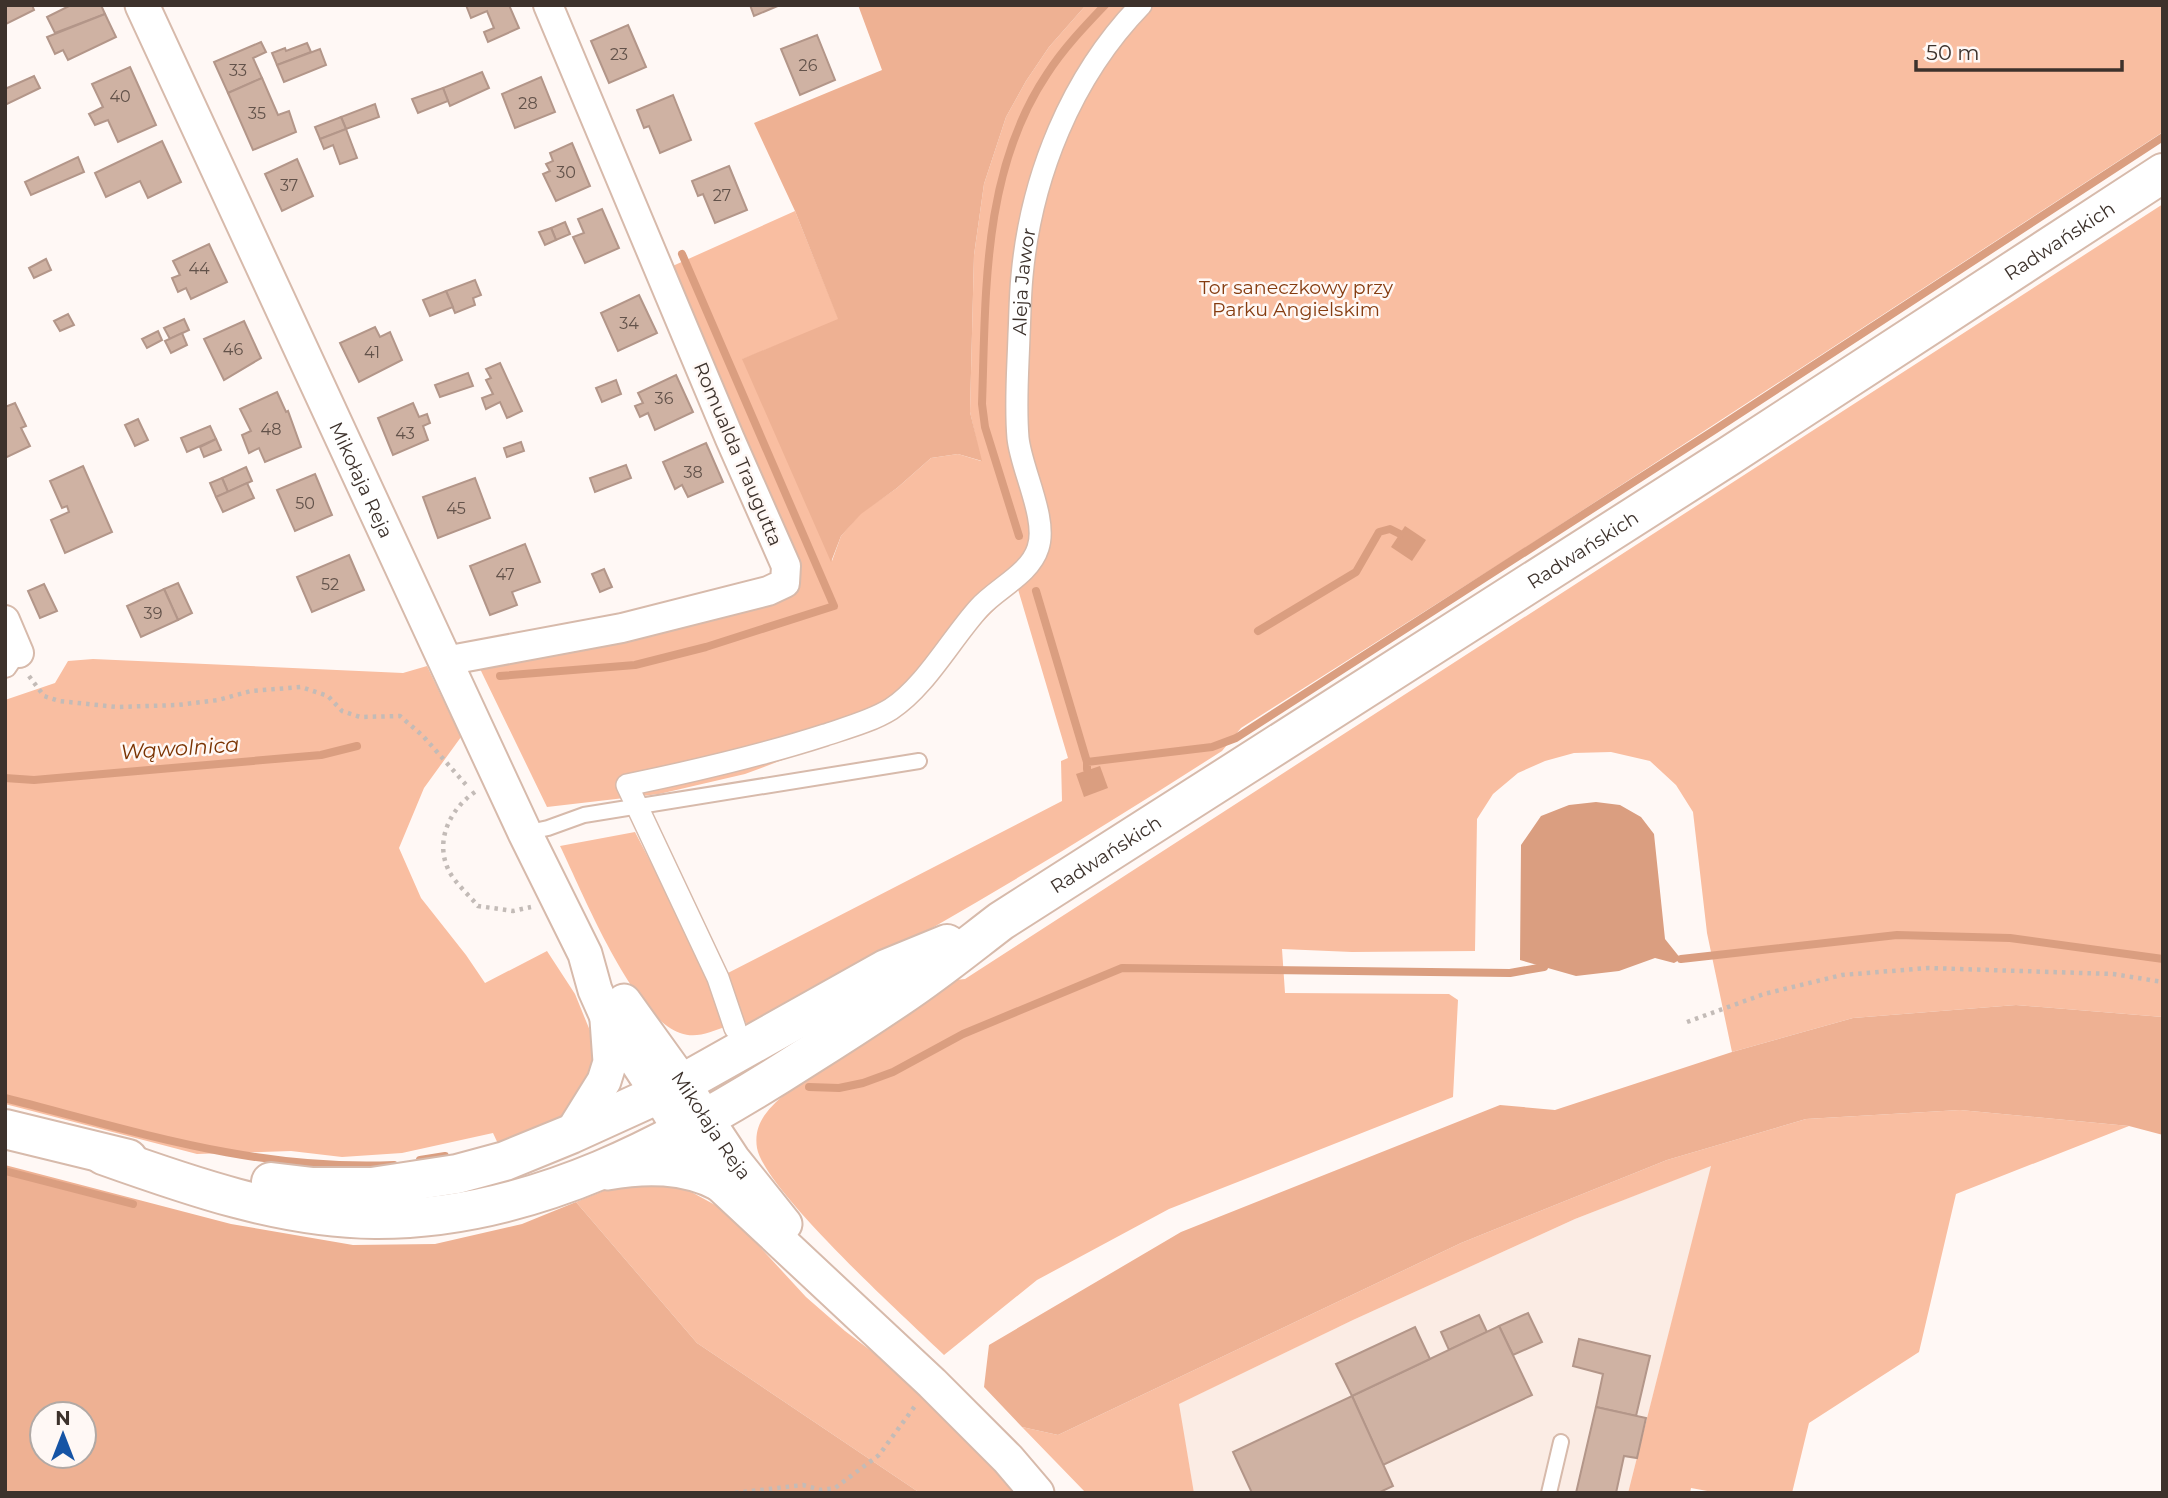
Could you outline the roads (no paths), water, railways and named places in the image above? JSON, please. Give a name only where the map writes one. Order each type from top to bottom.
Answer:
[{"type":"main road","name":"Radwańskich","points":[[103,1155],[195,1188],[297,1211],[373,1219],[469,1212],[519,1200],[587,1177],[694,1125],[766,1083],[901,996],[1001,921],[1729,456],[2163,173]]},
{"type":"main road","name":"Radwańskich","points":[[103,1155],[200,1172],[313,1187],[372,1187],[457,1174],[493,1164],[571,1134],[671,1088],[886,969],[1001,921]]},
{"type":"main road","points":[[5,1129],[103,1155]]},
{"type":"street","name":"Mikołaja Reja","points":[[142,5],[445,661],[487,786],[525,833],[586,954],[595,990],[607,1017],[671,1088]]},
{"type":"street","name":"Romualda Traugutta","points":[[445,661],[622,628],[768,591],[785,583],[786,566],[548,5]]},
{"type":"street","name":"Aleja Jawor","points":[[637,808],[627,785],[737,762],[849,727],[891,709],[927,676],[963,626],[989,598],[1028,567],[1039,547],[1040,527],[1018,440],[1017,413],[1022,275],[1031,218],[1048,157],[1071,103],[1105,48],[1141,5]]},
{"type":"street","points":[[5,620],[12,662]]},
{"type":"street","points":[[637,808],[718,978],[735,1028]]},
{"type":"street","name":"Mikołaja Reja","points":[[586,954],[614,986],[644,1031],[671,1088],[694,1125],[719,1184],[932,1383],[1001,1451],[1037,1493]]},
{"type":"street","points":[[571,1134],[604,1081],[610,1062],[607,1017]]},
{"type":"street","name":"Mikołaja Reja","points":[[694,1125],[733,1158],[839,1296]]},
{"type":"street","points":[[587,1177],[634,1168],[658,1168],[702,1176],[719,1184]]},
{"type":"lane","points":[[525,833],[584,815],[919,761]]},
{"type":"lane","points":[[1549,1493],[1561,1442]]},
{"type":"waterway","points":[[1019,536],[985,427],[982,404],[987,276],[992,233],[1010,151],[1026,111],[1060,56],[1105,5]]},
{"type":"waterway","points":[[1087,769],[1087,762],[1212,747],[1236,738],[2163,137]]},
{"type":"waterway","points":[[500,676],[635,665],[706,647],[834,606],[682,254]]},
{"type":"waterway","points":[[1258,631],[1356,572],[1379,532],[1390,529],[1400,534]]},
{"type":"waterway","points":[[1036,591],[1087,762]]},
{"type":"waterway","name":"Wąwolnica","points":[[5,778],[34,780],[321,755],[357,746]]},
{"type":"waterway","points":[[1681,959],[1897,935],[2010,938],[2163,959]]},
{"type":"waterway","points":[[809,1087],[839,1088],[893,1072],[963,1034],[1122,968],[1510,973],[1544,967]]},
{"type":"waterway","points":[[5,1098],[150,1136],[245,1155],[293,1162],[394,1165]]},
{"type":"waterway","points":[[420,1160],[445,1156]]},
{"type":"waterway","points":[[5,1171],[133,1204]]},
{"type":"park label","name":"Tor saneczkowy przy Parku Angielskim","points":[[1296,298]]}]
